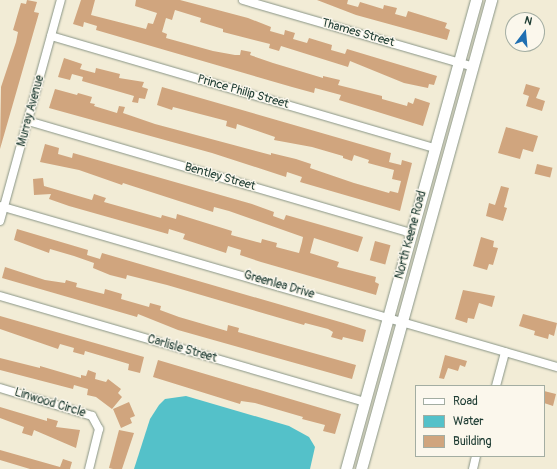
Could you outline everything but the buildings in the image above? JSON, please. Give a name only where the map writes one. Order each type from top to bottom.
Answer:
[{"type":"main road","name":"North Keene Road","points":[[346,469],[476,0]]},
{"type":"main road","points":[[485,21],[488,0]]},
{"type":"main road","name":"North Keene Road","points":[[361,469],[491,0]]},
{"type":"street","name":"Murray Avenue","points":[[0,221],[2,207],[28,121],[61,0]]},
{"type":"street","name":"Thames Street","points":[[242,0],[473,67]]},
{"type":"street","name":"Prince Philip Street","points":[[51,36],[435,148]]},
{"type":"street","name":"Bentley Street","points":[[28,121],[412,233]]},
{"type":"street","name":"Greenlea Drive","points":[[2,207],[403,321],[557,367]]},
{"type":"street","name":"Carlisle Street","points":[[0,296],[365,402]]},
{"type":"street","points":[[496,385],[505,352]]},
{"type":"street","name":"Linwood Circle","points":[[0,388],[92,416],[99,429],[89,469]]},
{"type":"street","points":[[473,469],[476,457]]},
{"type":"water","points":[[186,396],[289,426],[309,437],[315,447],[310,469],[134,469],[150,419],[159,405],[165,399]]}]
